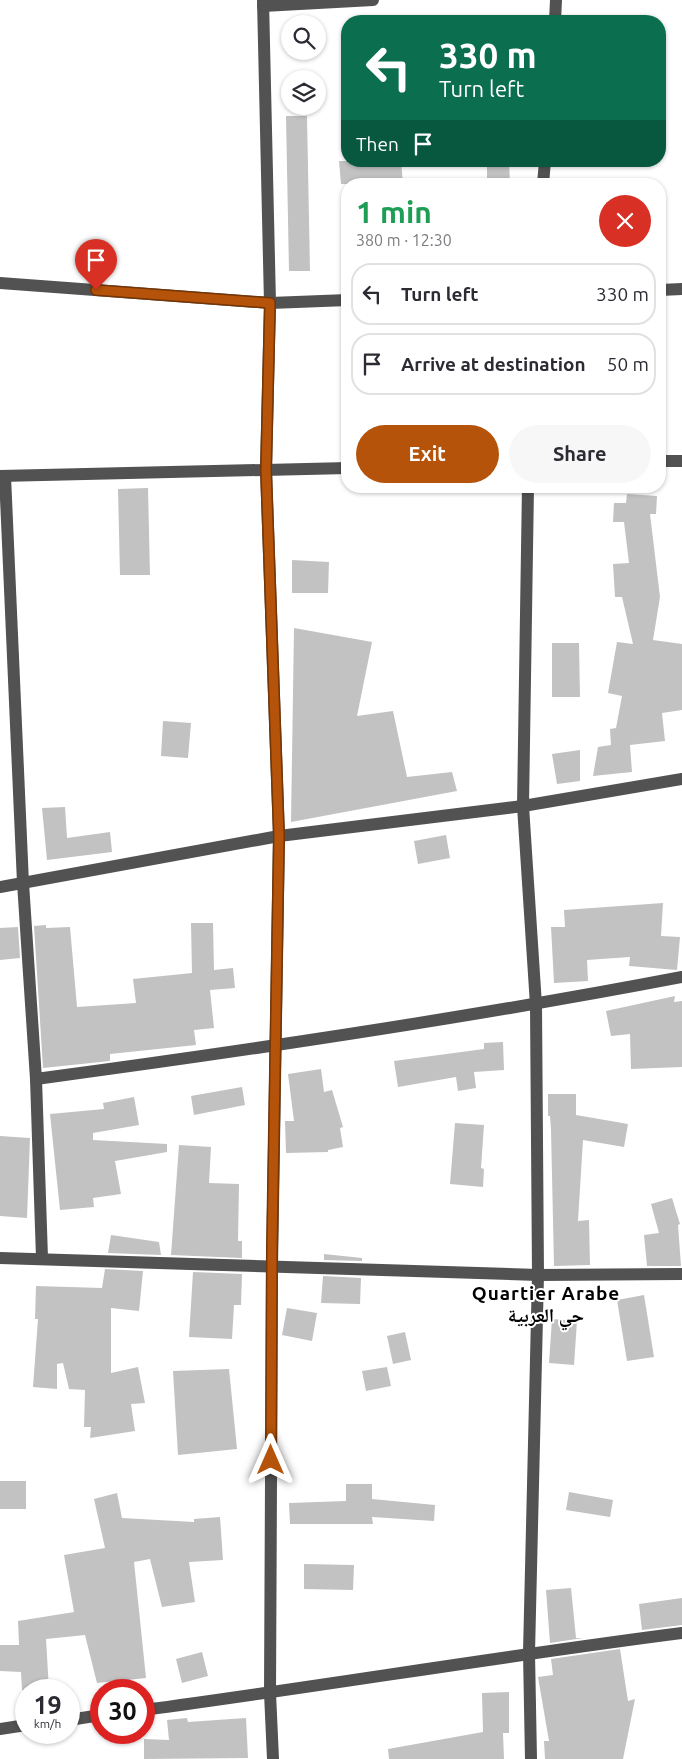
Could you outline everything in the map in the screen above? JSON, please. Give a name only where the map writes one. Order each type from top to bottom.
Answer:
[{"type":"street","points":[[273,1759],[270,1693],[272,1267],[279,836],[266,470],[270,303],[263,3],[373,0]]},
{"type":"street","points":[[555,15],[556,0]]},
{"type":"street","points":[[0,283],[270,303],[341,300]]},
{"type":"street","points":[[666,290],[682,289]]},
{"type":"street","points":[[666,461],[682,460]]},
{"type":"street","points":[[42,1258],[36,1079],[22,883],[2,476],[341,468]]},
{"type":"street","points":[[528,493],[523,806],[536,1005],[538,1274],[529,1653],[531,1759]]},
{"type":"street","points":[[0,887],[279,836],[523,806],[682,779]]},
{"type":"street","points":[[36,1079],[275,1047],[536,1005],[682,978]]},
{"type":"street","points":[[0,1258],[538,1274],[682,1274]]},
{"type":"street","points":[[155,1709],[270,1693],[529,1653],[682,1633]]},
{"type":"street","points":[[0,1729],[15,1727]]},
{"type":"building","points":[[286,116],[307,116],[310,271],[289,271]]},
{"type":"building","points":[[339,161],[341,161],[341,167],[402,167],[402,178],[341,178],[341,184]]},
{"type":"building","points":[[487,167],[509,167],[510,178],[487,178]]},
{"type":"building","points":[[148,488],[150,575],[120,575],[118,489]]},
{"type":"building","points":[[627,494],[657,496],[656,514],[650,514],[660,597],[653,640],[682,644],[682,710],[662,713],[665,741],[630,745],[632,772],[593,776],[598,747],[611,745],[610,729],[616,728],[622,696],[608,693],[617,642],[633,644],[622,597],[615,597],[613,564],[629,563],[624,522],[613,522],[614,503],[626,503]]},
{"type":"building","points":[[292,560],[329,562],[328,593],[292,593]]},
{"type":"building","points":[[294,628],[372,642],[357,716],[393,711],[407,777],[452,772],[457,791],[291,822]]},
{"type":"building","points":[[552,643],[579,643],[580,697],[552,697]]},
{"type":"building","points":[[163,721],[191,723],[188,758],[161,756]]},
{"type":"building","points":[[580,750],[580,781],[557,784],[552,754]]},
{"type":"building","points":[[65,807],[67,838],[110,832],[112,852],[47,860],[42,808]]},
{"type":"building","points":[[446,835],[450,858],[418,864],[414,841]]},
{"type":"building","points":[[663,903],[661,936],[680,937],[677,970],[629,966],[630,957],[587,960],[588,981],[554,983],[551,927],[565,927],[564,910]]},
{"type":"building","points":[[191,923],[213,923],[214,970],[233,968],[235,988],[210,990],[214,1028],[194,1030],[196,1045],[110,1054],[110,1061],[43,1068],[34,926],[46,925],[46,928],[70,927],[77,1007],[136,1003],[133,979],[192,973]]},
{"type":"building","points":[[18,927],[20,958],[0,960],[0,928]]},
{"type":"building","points":[[675,996],[674,1002],[682,1001],[682,1067],[631,1069],[630,1034],[611,1036],[606,1011]]},
{"type":"building","points":[[503,1042],[504,1070],[474,1072],[476,1088],[458,1091],[456,1077],[398,1087],[394,1061],[484,1049],[484,1043]]},
{"type":"building","points":[[321,1069],[324,1092],[332,1090],[343,1127],[340,1128],[343,1147],[328,1150],[328,1152],[286,1153],[285,1121],[294,1121],[288,1074]]},
{"type":"building","points":[[242,1087],[245,1105],[194,1115],[191,1096]]},
{"type":"building","points":[[548,1094],[576,1094],[576,1115],[628,1124],[624,1147],[583,1140],[578,1221],[589,1220],[590,1265],[554,1266],[551,1130],[550,1116],[548,1116]]},
{"type":"building","points":[[134,1097],[139,1125],[93,1133],[93,1140],[167,1144],[167,1152],[115,1161],[121,1194],[93,1198],[94,1207],[60,1210],[50,1114],[104,1109],[103,1103]]},
{"type":"building","points":[[455,1123],[484,1125],[481,1168],[484,1169],[483,1187],[450,1184]]},
{"type":"building","points":[[0,1136],[30,1138],[27,1218],[0,1216]]},
{"type":"building","points":[[179,1145],[211,1147],[209,1183],[239,1184],[238,1241],[242,1241],[242,1258],[171,1255]]},
{"type":"building","points":[[672,1198],[680,1224],[678,1225],[681,1266],[647,1266],[644,1235],[659,1233],[651,1204]]},
{"type":"building","points":[[111,1235],[159,1242],[161,1255],[108,1253]]},
{"type":"building","points":[[324,1254],[362,1258],[362,1261],[324,1260]]},
{"type":"building","points":[[105,1269],[143,1271],[139,1311],[111,1308],[111,1373],[138,1367],[145,1403],[131,1404],[135,1431],[90,1438],[91,1427],[84,1427],[85,1390],[69,1389],[63,1363],[57,1364],[57,1389],[33,1387],[38,1319],[35,1319],[36,1286],[102,1288]]},
{"type":"building","points":[[193,1272],[242,1274],[241,1305],[234,1305],[232,1339],[189,1337]]},
{"type":"building","points":[[323,1276],[361,1278],[360,1304],[321,1303]]},
{"type":"building","points":[[644,1295],[654,1357],[627,1361],[617,1300]]},
{"type":"building","points":[[287,1308],[317,1313],[312,1341],[282,1335]]},
{"type":"building","points":[[552,1319],[577,1321],[574,1365],[549,1363]]},
{"type":"building","points":[[405,1332],[411,1360],[393,1364],[387,1336]]},
{"type":"building","points":[[387,1367],[391,1386],[366,1391],[362,1371]]},
{"type":"building","points":[[229,1369],[237,1449],[178,1455],[173,1371]]},
{"type":"building","points":[[0,1481],[26,1481],[26,1509],[0,1509]]},
{"type":"building","points":[[346,1484],[372,1484],[372,1499],[435,1505],[434,1521],[372,1517],[373,1524],[290,1524],[289,1503],[346,1501]]},
{"type":"building","points":[[569,1492],[613,1500],[610,1517],[566,1510]]},
{"type":"building","points":[[117,1493],[122,1518],[194,1522],[194,1519],[220,1517],[223,1560],[189,1562],[195,1602],[162,1607],[150,1559],[134,1562],[146,1678],[96,1679],[85,1635],[46,1639],[48,1679],[21,1679],[21,1672],[0,1671],[0,1645],[19,1645],[18,1621],[74,1612],[64,1555],[105,1548],[94,1499]]},
{"type":"building","points":[[304,1564],[354,1565],[353,1590],[304,1589]]},
{"type":"building","points":[[571,1588],[576,1638],[583,1638],[550,1643],[546,1590]]},
{"type":"building","points":[[682,1598],[682,1625],[642,1630],[639,1604]]},
{"type":"building","points":[[620,1649],[628,1701],[635,1699],[623,1759],[545,1759],[544,1741],[549,1741],[538,1677],[553,1675],[551,1659]]},
{"type":"building","points":[[202,1652],[208,1676],[182,1683],[176,1659]]},
{"type":"building","points":[[509,1692],[509,1733],[503,1733],[504,1759],[389,1759],[388,1749],[483,1732],[482,1693]]},
{"type":"building","points":[[187,1718],[188,1722],[246,1718],[248,1758],[144,1759],[144,1744],[155,1744],[155,1739],[169,1740],[167,1720]]},
{"type":"district","name":"Quartier Arabe حي العربية","points":[[546,1304]]},
{"type":"route","points":[[96,290],[270,303],[266,470],[279,836],[272,1248],[271,1460]]}]
